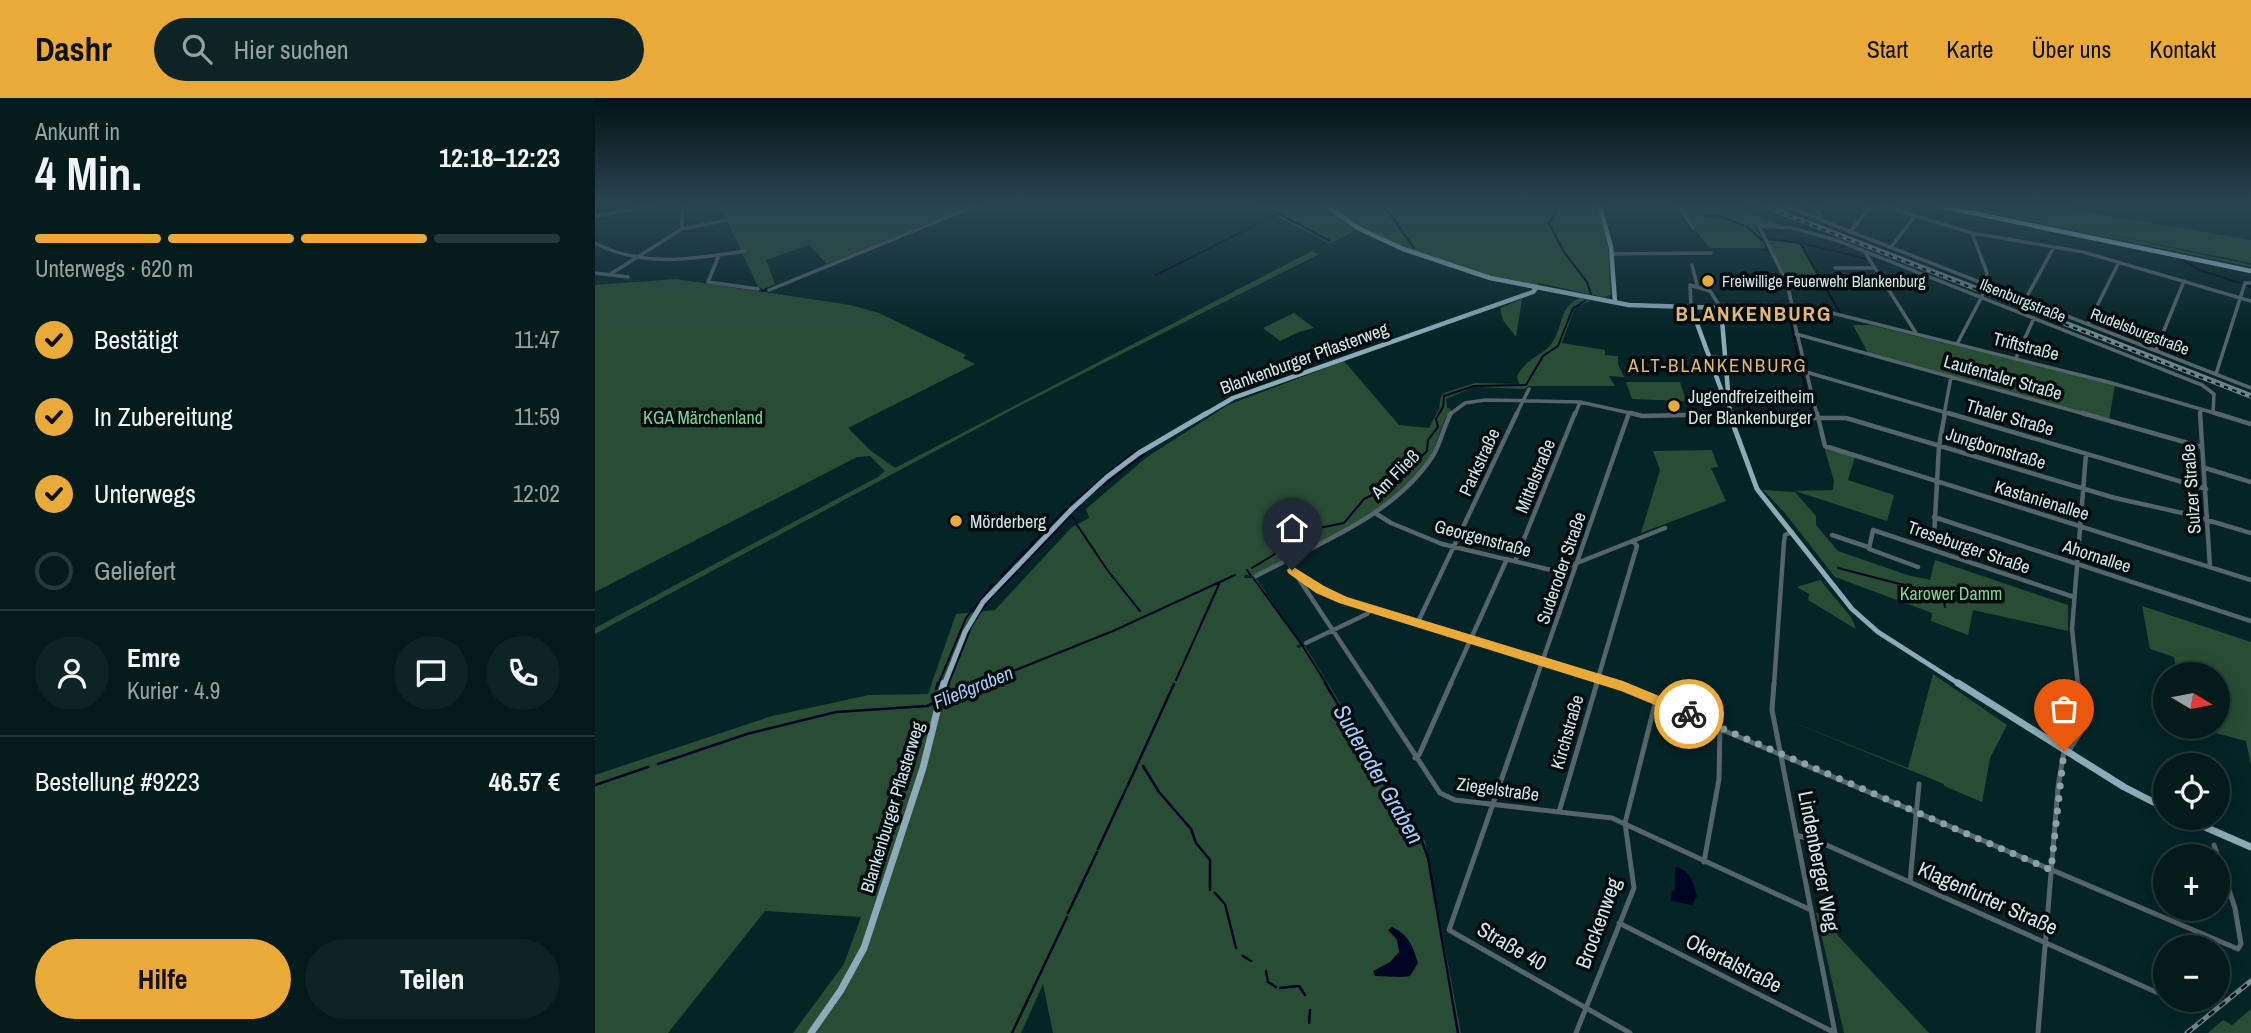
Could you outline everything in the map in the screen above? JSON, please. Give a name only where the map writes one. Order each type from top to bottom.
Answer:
[{"type":"highway","points":[[2154,250],[2251,269]]},
{"type":"highway","points":[[2155,250],[2175,254]]},
{"type":"main road","points":[[1405,250],[1477,274],[1615,302],[1645,307],[1721,308],[1730,416],[1758,491],[1852,609],[1873,628],[2066,752],[2153,801]]},
{"type":"main road","points":[[1611,250],[1615,302]]},
{"type":"main road","name":"Blankenburger Pflasterweg","points":[[811,1033],[841,990],[865,948],[922,768],[940,697],[965,632],[983,602],[1089,493],[1139,453],[1219,405],[1248,392],[1499,305],[1533,292],[1537,287]]},
{"type":"main road","points":[[1691,307],[1728,406]]},
{"type":"main road","points":[[2212,830],[2251,847]]},
{"type":"street","points":[[608,250],[638,257],[679,259],[745,251]]},
{"type":"street","points":[[610,275],[650,250]]},
{"type":"street","points":[[769,290],[872,250]]},
{"type":"street","name":"Ilsenburgstraße","points":[[1770,250],[1787,283],[1791,305]]},
{"type":"street","name":"Ilsenburgstraße","points":[[1861,250],[2206,387],[2214,394],[2213,413]]},
{"type":"street","name":"Rudelsburgstraße","points":[[1898,250],[2251,388]]},
{"type":"street","points":[[1957,344],[1987,285],[1987,273],[1978,250]]},
{"type":"street","points":[[2025,300],[2053,250]]},
{"type":"street","points":[[2065,250],[2241,296],[2251,302]]},
{"type":"street","points":[[1868,252],[1866,254],[1874,268],[1916,334]]},
{"type":"street","points":[[1612,254],[1711,253]]},
{"type":"street","points":[[719,255],[708,282],[758,289]]},
{"type":"street","points":[[2088,324],[2119,262]]},
{"type":"street","points":[[1692,265],[1697,285]]},
{"type":"street","points":[[1835,268],[1874,268]]},
{"type":"street","points":[[595,273],[628,277]]},
{"type":"street","points":[[2156,351],[2184,281]]},
{"type":"street","points":[[2216,374],[2241,296],[2249,282]]},
{"type":"street","points":[[1691,307],[1688,287],[1697,285],[1713,291],[1721,308]]},
{"type":"street","points":[[1791,305],[1817,417]]},
{"type":"street","name":"Triftstraße","points":[[1721,308],[1791,305],[2016,358],[2251,424]]},
{"type":"street","points":[[2016,358],[2034,318]]},
{"type":"street","name":"Lautentaler Straße","points":[[1796,334],[2201,447]]},
{"type":"street","points":[[1708,356],[1724,358]]},
{"type":"street","name":"Thaler Straße","points":[[1805,372],[2206,489]]},
{"type":"street","points":[[1934,537],[1938,446],[1951,377]]},
{"type":"street","name":"Parkstraße","points":[[1417,624],[1529,389]]},
{"type":"street","name":"Am Fließ","points":[[1255,576],[1375,513],[1403,491],[1423,469],[1439,445],[1450,414],[1459,405],[1481,400],[1580,402],[1629,413]]},
{"type":"street","name":"Mittelstraße","points":[[1515,561],[1580,402]]},
{"type":"street","name":"Sulzer Straße","points":[[2200,409],[2210,567]]},
{"type":"street","name":"Jungbornstraße","points":[[1629,413],[1642,416],[1846,418],[2083,489],[2251,533]]},
{"type":"street","name":"Suderoder Straße","points":[[1449,930],[1629,413]]},
{"type":"street","name":"Kastanienallee","points":[[1817,417],[1825,446],[2251,580]]},
{"type":"street","points":[[2038,1033],[2051,870],[2066,752],[2081,732],[2072,629],[2086,454]]},
{"type":"street","points":[[2204,468],[2251,482]]},
{"type":"street","name":"Georgenstraße","points":[[1375,513],[1413,533],[1454,547],[1551,570],[1665,527]]},
{"type":"street","name":"Ahornallee","points":[[1934,517],[2251,621]]},
{"type":"street","name":"Treseburger Straße","points":[[1868,547],[1873,530],[1877,530],[2074,597]]},
{"type":"street","name":"Lindenberger Weg","points":[[1792,532],[1785,535],[1783,544],[1772,696],[1779,751],[1835,1033]]},
{"type":"street","name":"Treseburger Straße","points":[[1832,535],[1919,567]]},
{"type":"street","name":"Kirchstraße","points":[[1559,812],[1637,546],[1633,541]]},
{"type":"street","points":[[1415,758],[1419,755],[1507,559]]},
{"type":"street","name":"Ziegelstraße","points":[[1287,561],[1440,793],[1455,800],[1612,818],[1811,910]]},
{"type":"street","points":[[1292,570],[1334,597],[1598,678],[1656,700],[2153,914]]},
{"type":"street","points":[[1306,643],[1371,610]]},
{"type":"street","name":"Brockenweg","points":[[1576,1033],[1635,882],[1625,823],[1656,700]]},
{"type":"street","points":[[1704,862],[1705,842],[1717,790],[1720,727]]},
{"type":"street","points":[[1910,882],[1919,784]]},
{"type":"street","name":"Klagenfurter Straße","points":[[1796,835],[1910,882],[2153,991]]},
{"type":"street","points":[[2169,921],[2238,949],[2241,944],[2230,893]]},
{"type":"street","name":"Okertalstraße","points":[[1619,923],[1835,1033]]},
{"type":"street","name":"Straße 40","points":[[1449,930],[1630,1033]]},
{"type":"green space","points":[[740,250],[796,250],[766,260],[775,284],[764,289],[758,287]]},
{"type":"green space","points":[[813,250],[863,250],[827,264]]},
{"type":"green space","points":[[1409,250],[1608,250],[1611,295],[1603,297],[1539,283],[1537,287],[1491,277]]},
{"type":"green space","points":[[1771,250],[1803,250],[1825,289],[1789,288]]},
{"type":"green space","points":[[2166,250],[2179,250],[2251,267]]},
{"type":"green space","points":[[2185,250],[2251,250],[2251,263]]},
{"type":"green space","name":"KGA Märchenland","points":[[1312,251],[1319,254],[1019,406],[595,634],[595,628],[885,471],[870,456],[857,457],[595,592],[595,285],[676,279],[850,305],[879,313],[966,355],[963,358],[975,364],[848,428],[870,450],[895,468]]},
{"type":"green space","points":[[1580,298],[1591,301],[1575,307],[1562,343],[1605,350],[1605,355],[1618,356],[1618,364],[1624,377],[1609,376],[1615,386],[1529,386],[1524,389],[1474,387],[1446,399],[1447,408],[1451,409],[1433,452],[1407,485],[1366,517],[1344,530],[1252,577],[1245,574],[1244,578],[1256,578],[1300,644],[1296,646],[1305,646],[1425,841],[1461,1033],[1053,1033],[1043,984],[1021,1033],[793,1033],[844,964],[861,917],[765,911],[668,1033],[595,1033],[595,775],[772,716],[869,695],[928,694],[956,614],[995,610],[1072,527],[1089,518],[1086,509],[1147,457],[1228,405],[1344,361],[1399,425],[1429,428],[1444,393],[1475,383],[1519,384],[1517,376],[1521,369],[1552,343],[1568,306]]},
{"type":"green space","points":[[1522,299],[1516,337],[1503,320],[1500,308]]},
{"type":"green space","points":[[1294,313],[1314,328],[1280,341],[1263,328]]},
{"type":"green space","points":[[1853,325],[1871,325],[2115,385],[2109,420],[1868,353]]},
{"type":"green space","points":[[1626,382],[1680,382],[1686,401],[1632,399]]},
{"type":"green space","points":[[1824,447],[1855,457],[1848,480],[1894,495],[1887,521],[1795,491],[1833,490],[1834,481]]},
{"type":"green space","points":[[1712,450],[1718,467],[1711,468],[1726,501],[1641,533],[1660,470],[1653,451]]},
{"type":"green space","name":"Karower Damm","points":[[1763,490],[1795,492],[1816,516],[1816,525],[1838,551],[1907,575],[1930,580],[1935,560],[2068,605],[2068,631],[1973,610],[1968,635],[1931,621],[1932,613],[1835,577],[1784,512]]},
{"type":"green space","points":[[1820,580],[1851,617],[1856,629],[1808,600],[1809,594],[1797,587]]},
{"type":"green space","points":[[2142,606],[2251,642],[2251,765],[2246,741],[2230,737],[2230,662],[2175,662],[2174,657],[2150,649]]},
{"type":"green space","points":[[1933,674],[2007,725],[1990,758],[1982,802],[1775,715],[1908,768]]},
{"type":"green space","points":[[1816,912],[1928,1032],[1930,1033],[1844,1033]]},
{"type":"green space","points":[[2251,1009],[2251,1033],[2208,1033],[2223,1020],[2232,1025]]},
{"type":"water","points":[[1675,867],[1688,874],[1692,881],[1697,896],[1692,905],[1671,901],[1672,891],[1675,890]]},
{"type":"water","points":[[1392,927],[1406,937],[1414,951],[1418,963],[1410,976],[1375,976],[1373,971],[1390,962],[1399,952],[1397,940],[1388,930]]},
{"type":"waterway","points":[[1156,275],[1207,250]]},
{"type":"waterway","name":"Fließgraben","points":[[1563,250],[1587,282],[1591,294]]},
{"type":"waterway","points":[[1764,250],[1768,250]]},
{"type":"waterway","points":[[1804,250],[1840,313]]},
{"type":"waterway","points":[[1828,250],[1867,259]]},
{"type":"waterway","points":[[2180,258],[2199,270],[2240,283]]},
{"type":"waterway","points":[[762,291],[773,287]]},
{"type":"waterway","name":"Fließgraben","points":[[1252,568],[1298,540],[1309,530],[1344,523],[1364,499],[1399,482],[1406,471],[1427,451],[1428,440],[1438,427],[1436,419],[1443,407],[1444,396],[1474,386],[1526,385],[1543,356],[1558,346],[1573,308],[1585,301]]},
{"type":"waterway","points":[[1788,309],[1795,342]]},
{"type":"waterway","points":[[1795,345],[1812,414]]},
{"type":"waterway","points":[[1071,504],[1135,451]]},
{"type":"waterway","points":[[1094,492],[1148,451]]},
{"type":"waterway","points":[[1076,510],[1080,505]]},
{"type":"waterway","points":[[1001,576],[1066,509]]},
{"type":"waterway","points":[[948,685],[972,625],[984,606],[1071,515],[1076,522]]},
{"type":"waterway","points":[[1077,525],[1108,571],[1140,611]]},
{"type":"waterway","points":[[1838,568],[1946,596]]},
{"type":"waterway","name":"Suderoder Graben","points":[[1247,570],[1251,576]]},
{"type":"waterway","name":"Fließgraben","points":[[978,685],[1113,631],[1235,575]]},
{"type":"waterway","name":"Suderoder Graben","points":[[1254,579],[1327,685]]},
{"type":"waterway","points":[[1176,680],[1220,582]]},
{"type":"waterway","points":[[938,685],[966,618],[993,584]]},
{"type":"waterway","points":[[1943,598],[1945,607]]},
{"type":"waterway","points":[[936,689],[938,683]]},
{"type":"waterway","points":[[947,688],[949,683]]},
{"type":"waterway","name":"Fließgraben","points":[[943,699],[982,683]]},
{"type":"waterway","name":"Suderoder Graben","points":[[1325,683],[1422,841],[1428,858],[1458,1033]]},
{"type":"waterway","points":[[1127,787],[1174,684]]},
{"type":"waterway","name":"Fließgraben","points":[[658,764],[747,734],[836,712],[927,706],[938,701]]},
{"type":"waterway","points":[[1143,766],[1159,792],[1191,829],[1196,843],[1210,860],[1210,890]]},
{"type":"waterway","name":"Fließgraben","points":[[595,785],[648,767]]},
{"type":"waterway","points":[[1098,849],[1126,789]]},
{"type":"waterway","points":[[1068,913],[1097,852]]},
{"type":"waterway","points":[[1215,893],[1225,904],[1236,948]]},
{"type":"waterway","points":[[1012,1033],[1067,917]]},
{"type":"waterway","points":[[1243,956],[1251,961]]},
{"type":"waterway","points":[[1266,971],[1268,982],[1276,987]]},
{"type":"waterway","points":[[1280,988],[1299,986],[1305,995]]},
{"type":"waterway","points":[[1309,1023],[1310,1010]]},
{"type":"tram line","points":[[1881,250],[2251,394]]},
{"type":"railway","points":[[1874,250],[2251,397]]},
{"type":"railway","points":[[2187,1033],[2251,981]]},
{"type":"way so far","points":[[1689,714],[2051,870],[2064,751]]},
{"type":"place","name":"Freiwillige Feuerwehr Blankenburg","points":[[1708,281]]},
{"type":"place","name":"Jugendfreizeitheim Der Blankenburger","points":[[1674,406]]},
{"type":"place","name":"Mörderberg","points":[[956,521]]},
{"type":"district","name":"BLANKENBURG","points":[[1754,313]]},
{"type":"district","name":"ALT-BLANKENBURG","points":[[1718,365]]},
{"type":"route","points":[[1292,570],[1334,597],[1623,687],[1689,714]]}]
